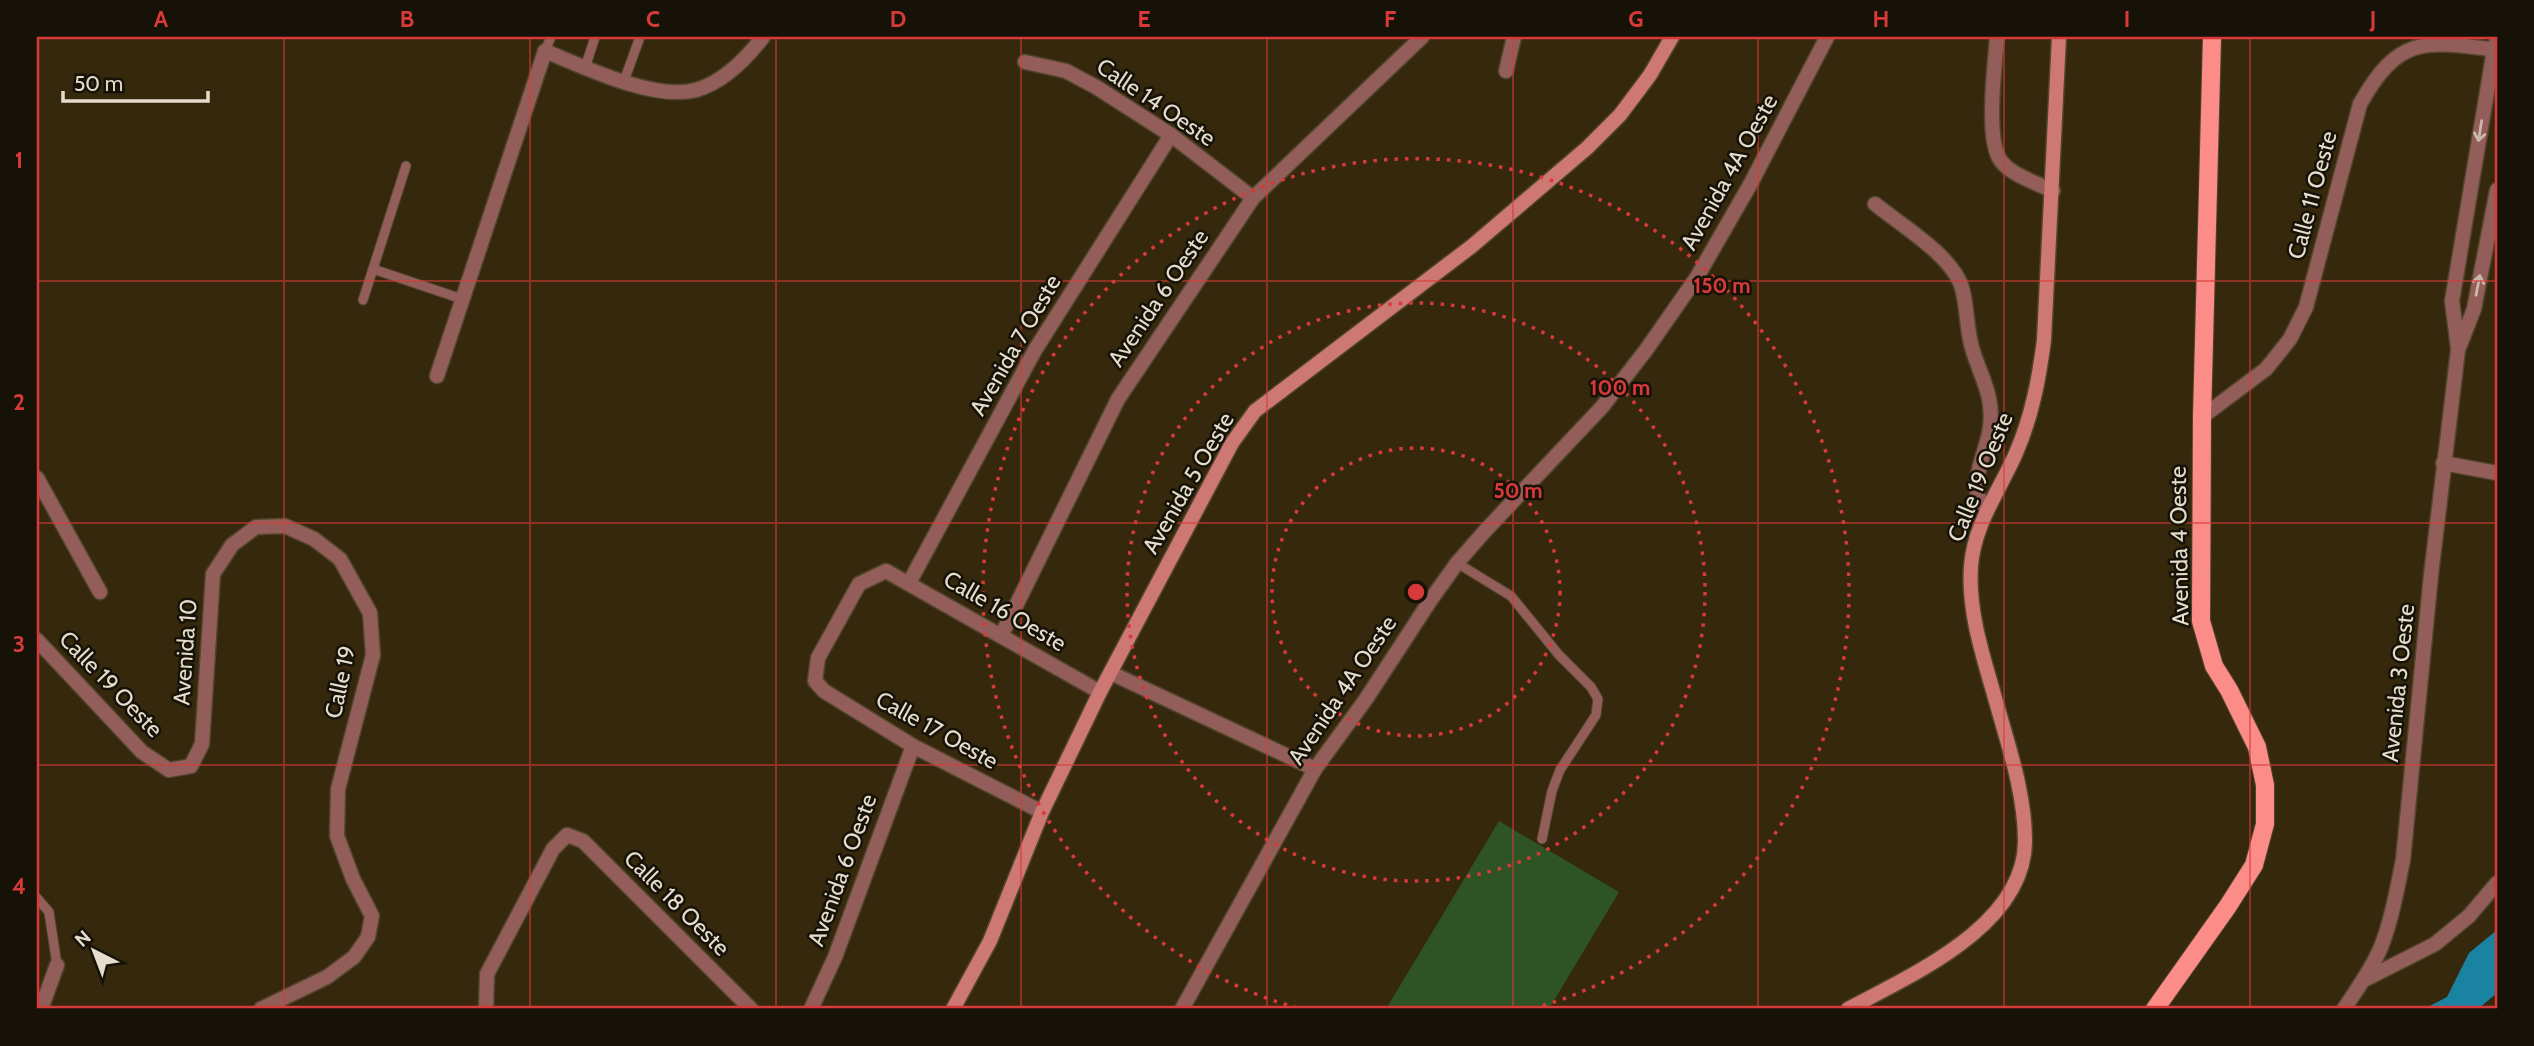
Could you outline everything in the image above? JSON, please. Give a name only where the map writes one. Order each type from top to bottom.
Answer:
[{"type":"main road","name":"Avenida 4 Oeste","points":[[2155,1009],[2254,865],[2265,824],[2266,785],[2257,747],[2214,666],[2201,621],[2202,417],[2212,37]]},
{"type":"street","points":[[437,376],[548,44],[585,68],[657,92],[696,90],[733,71],[763,37]]},
{"type":"street","name":"Avenida 6 Oeste","points":[[1001,636],[1118,399],[1252,198],[1423,37]]},
{"type":"street","points":[[1506,71],[1514,37]]},
{"type":"street","name":"Avenida 5 Oeste","points":[[953,1009],[990,941],[1041,813],[1100,692],[1232,443],[1255,411],[1472,246],[1587,148],[1620,116],[1650,75],[1672,37]]},
{"type":"street","name":"Avenida 4A Oeste","points":[[1182,1009],[1315,769],[1366,699],[1457,563],[1602,407],[1646,351],[1698,277],[1757,172],[1827,37]]},
{"type":"street","points":[[1997,37],[1992,126],[1996,151],[2001,162],[2013,171],[2053,191]]},
{"type":"street","name":"Calle 19 Oeste","points":[[1849,1009],[1944,954],[1985,923],[2009,892],[2023,860],[2025,844],[2022,800],[1976,629],[1971,565],[1987,509],[2016,454],[2038,386],[2044,340],[2053,191],[2053,134],[2059,37]]},
{"type":"street","name":"Calle 11 Oeste","points":[[2202,417],[2266,369],[2290,339],[2306,307],[2360,104],[2372,83],[2391,62],[2411,47],[2439,43],[2496,46]]},
{"type":"street","name":"Avenida 3 Oeste","points":[[2344,1009],[2364,980],[2381,946],[2394,904],[2403,860],[2458,350],[2452,301],[2496,46]]},
{"type":"street","name":"Calle 14 Oeste","points":[[1025,62],[1066,71],[1096,86],[1171,135],[1252,198]]},
{"type":"street","name":"Avenida 7 Oeste","points":[[909,583],[1035,350],[1171,135]]},
{"type":"street","name":"Avenida 3 Oeste","points":[[2458,350],[2474,309],[2497,190]]},
{"type":"street","points":[[1875,204],[1942,258],[1956,274],[1962,289],[1967,334],[1987,383],[1990,405],[1990,427],[1976,493],[1987,509]]},
{"type":"street","points":[[2444,463],[2497,473]]},
{"type":"street","points":[[37,478],[100,592]]},
{"type":"street","name":"Calle 19","points":[[232,545],[256,527],[285,526],[314,539],[340,559],[370,612],[373,655],[338,789],[337,836],[353,879],[372,916],[368,937],[354,957],[327,977],[261,1009]]},
{"type":"street","name":"Avenida 10","points":[[191,766],[202,744],[213,574],[232,545]]},
{"type":"street","name":"Calle 16 Oeste","points":[[815,681],[818,657],[859,584],[886,571],[1100,692]]},
{"type":"street","name":"Calle 19 Oeste","points":[[37,640],[142,752],[169,769],[191,766]]},
{"type":"street","points":[[1111,673],[1315,769]]},
{"type":"street","name":"Calle 17 Oeste","points":[[815,681],[824,691],[913,746],[1041,813]]},
{"type":"street","name":"Avenida 6 Oeste","points":[[811,1009],[835,957],[913,746]]},
{"type":"street","name":"Calle 18 Oeste","points":[[485,1009],[487,974],[553,849],[567,835],[583,841],[751,1009]]},
{"type":"street","points":[[2364,980],[2435,944],[2469,916],[2497,883]]},
{"type":"street","points":[[41,1009],[57,965]]},
{"type":"lane","points":[[585,68],[595,37]]},
{"type":"lane","points":[[624,81],[640,37]]},
{"type":"lane","points":[[363,300],[406,166]]},
{"type":"lane","points":[[373,269],[462,299]]},
{"type":"lane","points":[[1457,563],[1511,596],[1559,655],[1591,687],[1598,699],[1596,715],[1560,770],[1552,791],[1542,839]]},
{"type":"lane","points":[[37,898],[49,912],[57,965]]},
{"type":"green space","points":[[1499,821],[1619,892],[1549,1009],[1386,1009]]},
{"type":"water","points":[[2497,930],[2497,993],[2478,1009],[2424,1009],[2447,997],[2469,953]]}]
